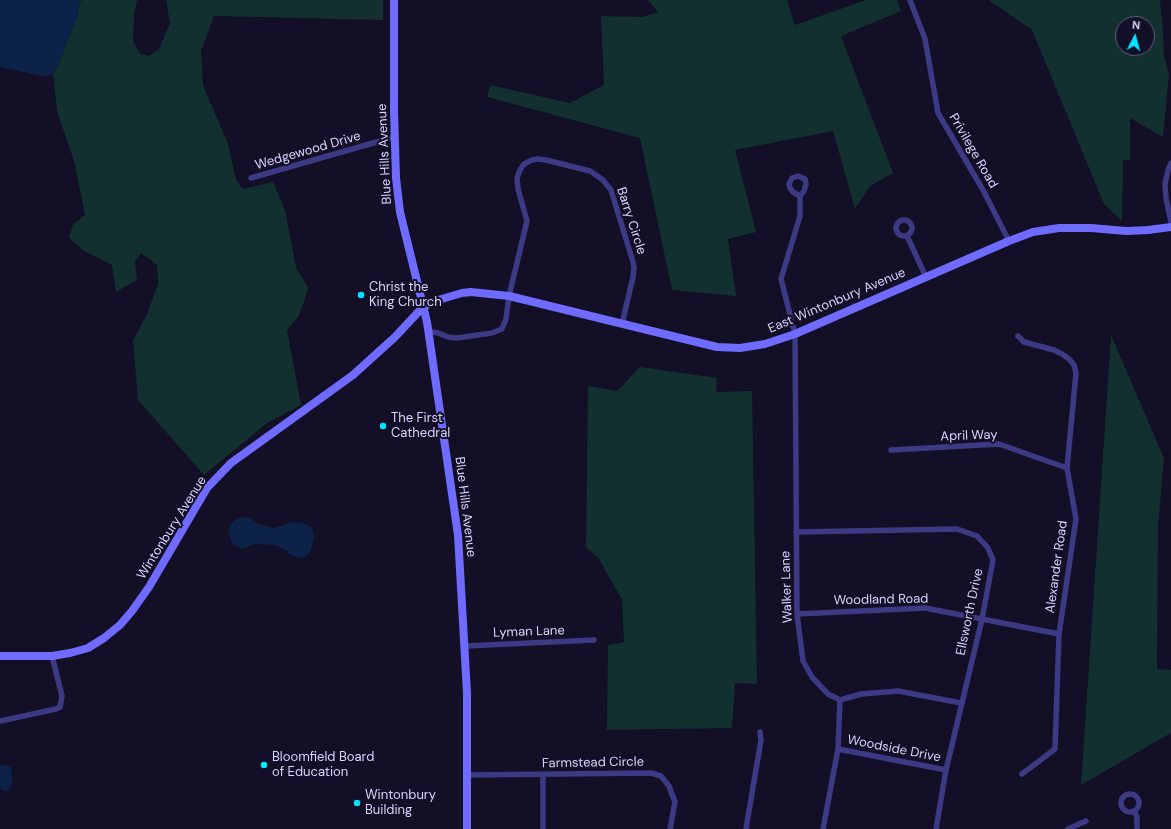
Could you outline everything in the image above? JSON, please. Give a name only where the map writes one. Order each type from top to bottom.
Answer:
[{"type":"main road","name":"Blue Hills Avenue","points":[[394,0],[394,137],[396,178],[400,212],[428,331],[458,536],[467,694],[467,829]]},
{"type":"main road","name":"East Wintonbury Avenue","points":[[423,308],[438,300],[462,293],[471,292],[509,296],[717,347],[740,348],[765,344],[795,334],[1033,232],[1059,228],[1091,228],[1127,231],[1171,227]]},
{"type":"main road","name":"Wintonbury Avenue","points":[[0,656],[52,656],[70,653],[88,648],[104,638],[120,625],[149,587],[207,488],[231,463],[353,375],[395,337],[423,308]]},
{"type":"street","name":"Privilege Road","points":[[910,0],[925,39],[938,113],[983,190],[1009,241]]},
{"type":"street","name":"Wedgewood Drive","points":[[251,178],[394,137]]},
{"type":"street","name":"Barry Circle","points":[[428,331],[456,338],[499,331],[502,329],[505,324],[509,296],[527,223],[517,185],[517,178],[520,168],[528,161],[534,159],[541,159],[585,169],[600,177],[611,190],[633,262],[634,271],[622,324]]},
{"type":"street","points":[[1171,163],[1165,184],[1171,222]]},
{"type":"street","name":"Walker Lane","points":[[800,196],[800,216],[781,279],[795,334],[797,614],[803,661],[812,678],[828,694],[840,700]]},
{"type":"street","points":[[907,236],[926,277]]},
{"type":"street","name":"Alexander Road","points":[[1018,336],[1024,342],[1054,350],[1062,354],[1074,365],[1076,373],[1067,468],[1076,519],[1059,634],[1055,749],[1022,774]]},
{"type":"street","name":"April Way","points":[[891,450],[999,444],[1067,468]]},
{"type":"street","name":"Ellsworth Drive","points":[[796,532],[957,528],[977,536],[988,548],[992,560],[982,619],[946,770],[936,829]]},
{"type":"street","name":"Woodland Road","points":[[797,614],[925,608],[1059,634]]},
{"type":"street","name":"Lyman Lane","points":[[465,646],[594,640]]},
{"type":"street","points":[[0,721],[60,707],[62,696],[52,656]]},
{"type":"street","points":[[823,829],[838,749],[840,700],[861,694],[898,691],[961,703]]},
{"type":"street","points":[[746,829],[760,732]]},
{"type":"street","name":"Woodside Drive","points":[[838,749],[946,770]]},
{"type":"street","name":"Farmstead Circle","points":[[467,775],[651,773],[661,776],[669,786],[675,802],[670,829]]},
{"type":"street","points":[[543,775],[543,829]]},
{"type":"street","points":[[1134,811],[1137,817],[1137,829]]},
{"type":"street","points":[[1068,829],[1086,821]]},
{"type":"green space","points":[[81,0],[137,0],[134,16],[133,41],[140,54],[149,56],[159,49],[170,23],[166,0],[383,0],[383,20],[214,16],[201,51],[203,85],[228,144],[236,180],[243,189],[273,182],[285,210],[296,267],[308,288],[298,317],[287,330],[301,405],[267,423],[204,475],[138,400],[133,341],[147,314],[158,284],[157,265],[141,253],[135,262],[137,280],[116,292],[112,265],[84,251],[69,238],[73,224],[85,215],[75,164],[57,111],[53,74],[59,63],[78,13]]},
{"type":"green space","points":[[648,0],[787,0],[795,25],[866,0],[897,0],[901,11],[841,36],[893,173],[870,186],[855,209],[833,131],[735,150],[756,232],[728,239],[736,296],[672,290],[640,138],[487,97],[490,85],[570,103],[604,85],[601,16],[642,17],[658,12]]},
{"type":"green space","points":[[989,0],[1160,0],[1164,56],[1169,75],[1163,137],[1130,118],[1130,160],[1123,160],[1122,221],[1104,204],[1032,30]]},
{"type":"green space","points":[[1111,335],[1164,458],[1158,526],[1157,669],[1171,670],[1171,733],[1081,785]]},
{"type":"green space","points":[[640,367],[717,378],[716,392],[752,391],[757,684],[735,683],[732,728],[607,730],[608,645],[624,642],[622,600],[599,559],[586,547],[588,386],[617,391]]},
{"type":"water","points":[[0,0],[81,0],[78,13],[59,63],[53,74],[43,76],[0,67]]},
{"type":"water","points":[[243,517],[251,518],[258,524],[274,528],[293,522],[306,524],[312,528],[314,537],[311,549],[307,556],[299,558],[274,545],[256,544],[240,548],[232,543],[229,534],[229,526],[235,520]]},
{"type":"water","points":[[0,765],[10,766],[11,769],[13,780],[7,791],[0,789]]},
{"type":"place","name":"Christ the King Church","points":[[361,295]]},
{"type":"place","name":"The First Cathedral","points":[[383,426]]},
{"type":"place","name":"Bloomfield Board of Education","points":[[264,765]]},
{"type":"place","name":"Wintonbury Building","points":[[357,803]]}]
